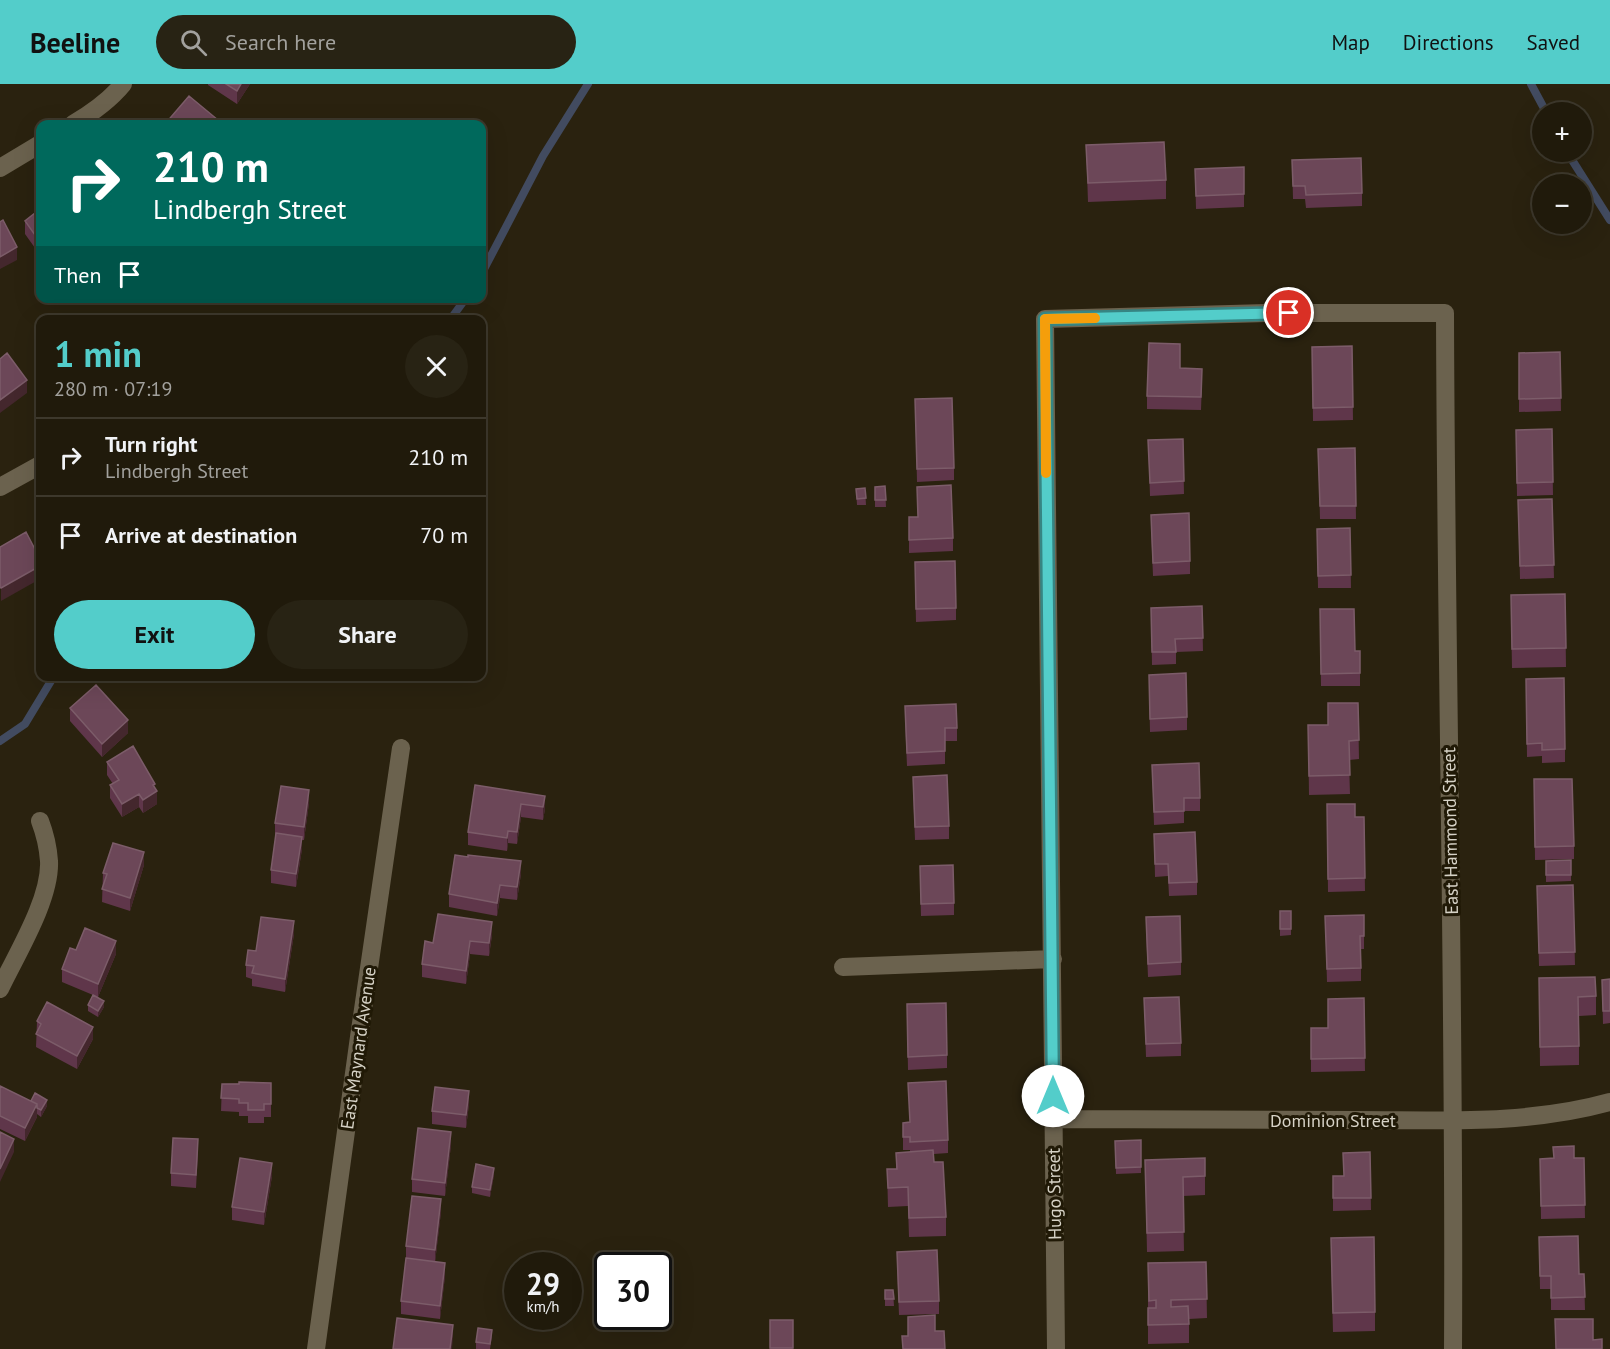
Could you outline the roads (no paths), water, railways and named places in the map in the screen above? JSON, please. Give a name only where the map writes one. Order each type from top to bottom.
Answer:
[{"type":"street","points":[[80,120],[113,96],[123,84]]},
{"type":"street","points":[[0,168],[36,146]]},
{"type":"street","name":"East Hammond Street","points":[[1045,319],[1267,313],[1445,313],[1446,608],[1455,1120],[1453,1349]]},
{"type":"street","name":"Hugo Street","points":[[1045,319],[1056,1349]]},
{"type":"street","points":[[0,487],[36,467]]},
{"type":"street","name":"East Maynard Avenue","points":[[316,1349],[357,1049],[402,748]]},
{"type":"street","points":[[0,989],[41,904],[47,881],[49,863],[46,840],[40,821]]},
{"type":"street","points":[[843,967],[1053,959]]},
{"type":"street","name":"Dominion Street","points":[[1053,1119],[1455,1120],[1528,1118],[1610,1102]]},
{"type":"waterway","points":[[486,265],[543,156],[588,84]]},
{"type":"waterway","points":[[1531,84],[1541,102]]},
{"type":"waterway","points":[[1573,162],[1610,220]]},
{"type":"waterway","points":[[454,315],[462,303]]},
{"type":"waterway","points":[[0,741],[25,724],[51,681]]}]
